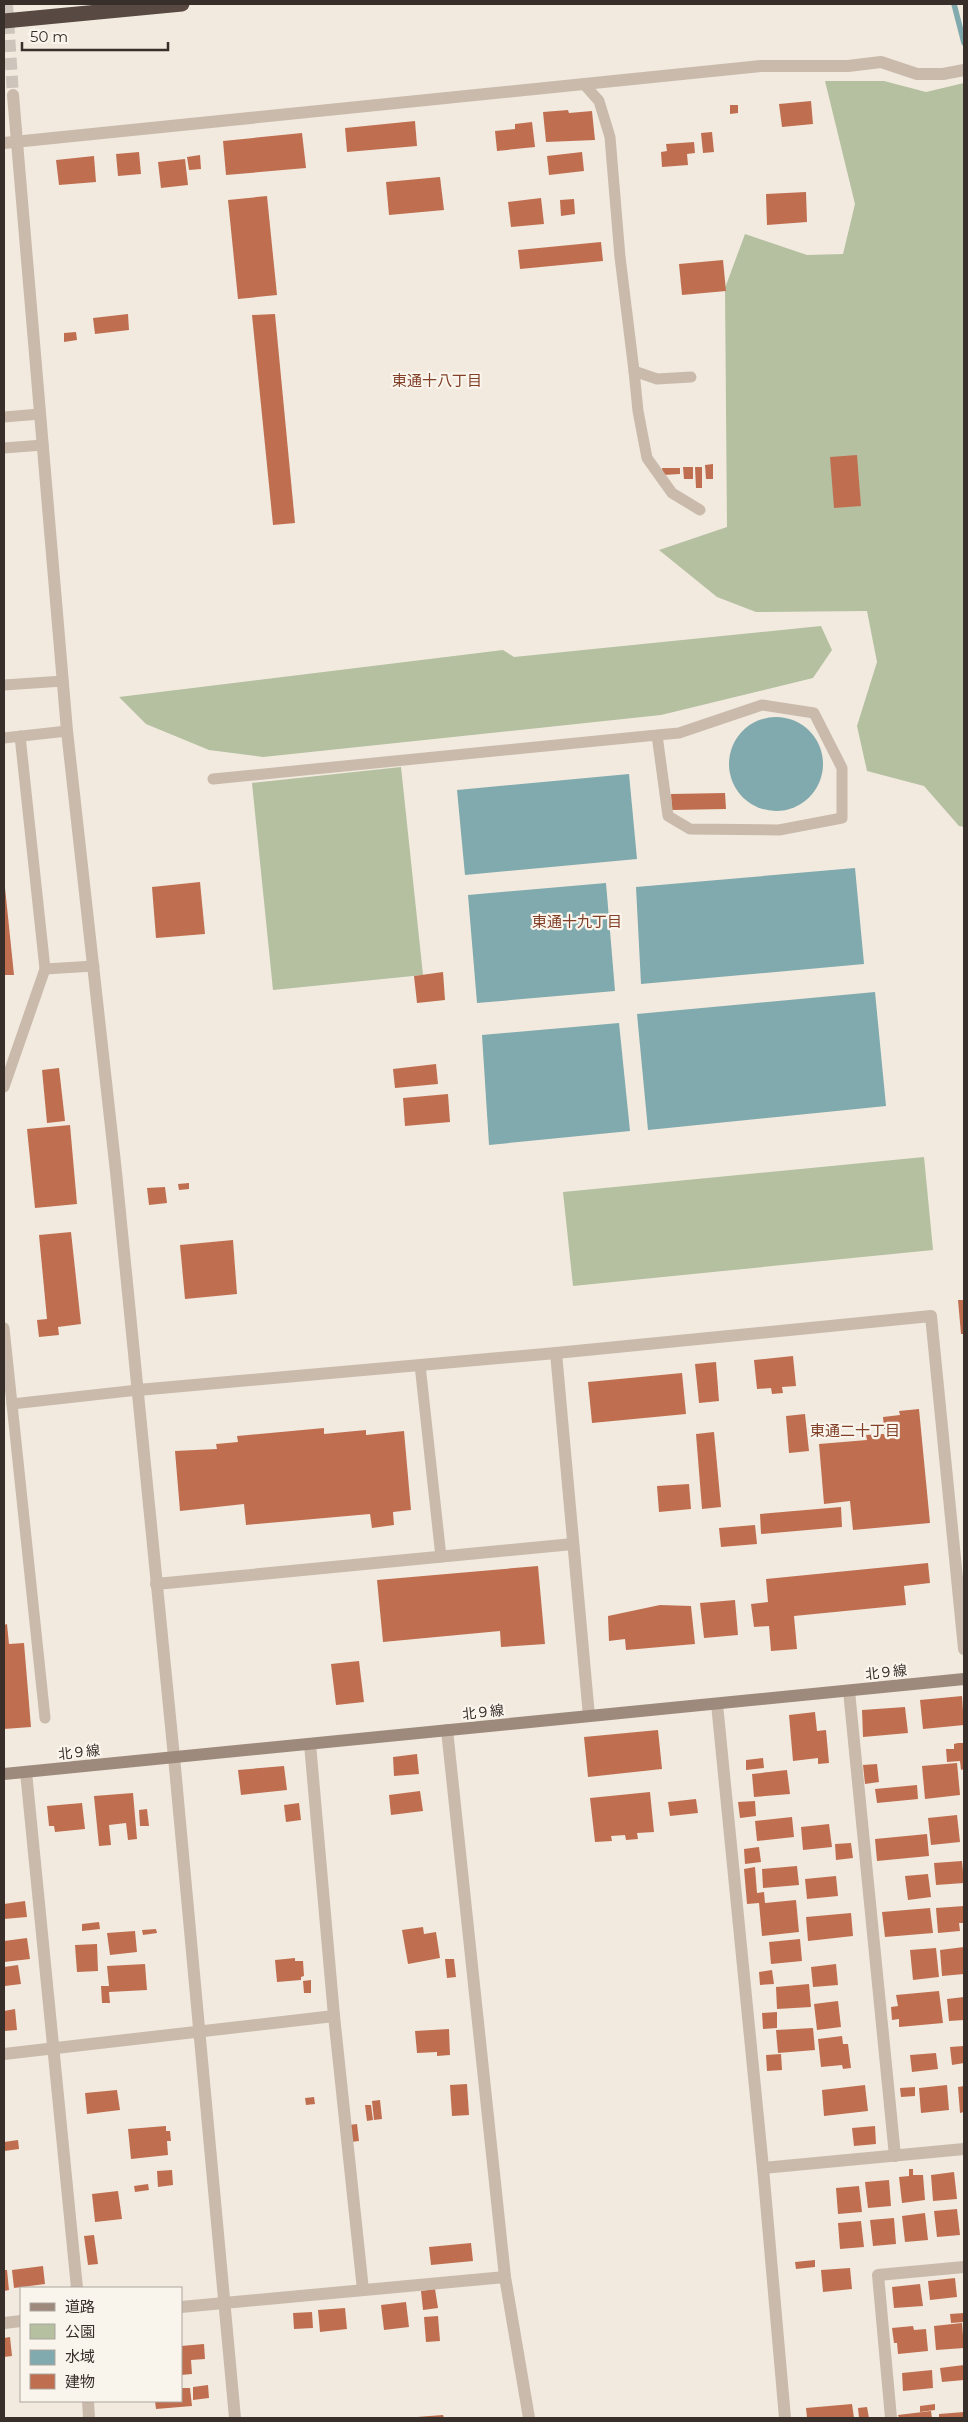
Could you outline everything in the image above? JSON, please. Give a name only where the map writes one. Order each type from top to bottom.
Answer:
[{"type":"highway","points":[[4,21],[182,4]]},
{"type":"street","points":[[10,142],[453,99],[761,66],[848,66],[881,62],[917,74],[943,74],[964,70]]},
{"type":"street","points":[[13,95],[10,142],[40,414],[67,731],[94,966],[138,1390],[235,2418]]},
{"type":"street","points":[[138,1390],[556,1353],[931,1316],[964,1649]]},
{"type":"street","points":[[556,1353],[589,1716]]},
{"type":"street","points":[[156,1584],[573,1544]]},
{"type":"street","name":"北９線","points":[[4,1774],[964,1679]]},
{"type":"street","points":[[849,1691],[895,2156]]},
{"type":"street","points":[[717,1704],[763,2168],[784,2418]]},
{"type":"street","points":[[447,1730],[504,2277],[529,2418]]},
{"type":"street","points":[[310,1744],[334,2016],[363,2290]]},
{"type":"street","points":[[26,1772],[77,2287]]},
{"type":"street","points":[[4,2054],[334,2016]]},
{"type":"street","points":[[763,2168],[964,2149]]},
{"type":"street","points":[[891,2418],[878,2275],[964,2267]]},
{"type":"street","points":[[182,2307],[504,2277]]},
{"type":"street","points":[[4,2323],[20,2321]]},
{"type":"street","points":[[88,2402],[90,2418]]},
{"type":"lane","points":[[584,84],[599,101],[610,137],[616,184],[620,257],[638,410],[647,458],[672,493],[700,510]]},
{"type":"lane","points":[[634,371],[657,379],[691,377]]},
{"type":"lane","points":[[4,417],[40,414]]},
{"type":"lane","points":[[4,448],[43,445]]},
{"type":"lane","points":[[4,685],[63,681]]},
{"type":"lane","points":[[213,779],[657,735],[679,733],[762,705],[814,713],[842,768],[842,818],[779,830],[690,829],[668,816],[657,735]]},
{"type":"lane","points":[[4,738],[67,731]]},
{"type":"lane","points":[[4,1087],[45,969],[20,736]]},
{"type":"lane","points":[[45,969],[94,966]]},
{"type":"lane","points":[[4,1328],[5,1356],[12,1404],[45,1718]]},
{"type":"lane","points":[[420,1364],[441,1556]]},
{"type":"lane","points":[[12,1404],[138,1390]]},
{"type":"green space","points":[[825,81],[884,81],[926,92],[964,83],[964,827],[959,826],[924,786],[867,771],[857,726],[877,662],[867,611],[756,612],[717,597],[659,550],[727,527],[725,288],[745,234],[807,255],[843,254],[855,204]]},
{"type":"green space","points":[[821,626],[832,650],[813,678],[661,715],[263,757],[209,750],[146,724],[119,697],[503,650],[514,657]]},
{"type":"green space","points":[[401,767],[423,975],[273,990],[252,783]]},
{"type":"green space","points":[[924,1157],[933,1250],[573,1286],[563,1192]]},
{"type":"water","points":[[776,717],[794,721],[809,731],[819,746],[823,764],[819,782],[809,797],[794,807],[776,811],[758,807],[743,797],[733,782],[729,764],[733,746],[743,731],[758,721]]},
{"type":"water","points":[[629,774],[637,859],[465,875],[457,790]]},
{"type":"water","points":[[855,868],[864,964],[641,984],[636,887]]},
{"type":"water","points":[[606,883],[615,991],[477,1003],[468,895]]},
{"type":"water","points":[[875,992],[886,1106],[648,1130],[637,1014]]},
{"type":"water","points":[[619,1023],[630,1131],[489,1145],[482,1035]]},
{"type":"building","points":[[811,101],[813,124],[782,127],[779,104]]},
{"type":"building","points":[[730,105],[738,105],[738,113],[730,114]]},
{"type":"building","points":[[568,110],[569,113],[592,111],[595,140],[546,142],[543,112]]},
{"type":"building","points":[[415,121],[417,146],[347,152],[345,128]]},
{"type":"building","points":[[532,122],[535,147],[497,151],[495,131],[515,129],[515,124]]},
{"type":"building","points":[[712,132],[714,152],[703,153],[701,133]]},
{"type":"building","points":[[302,133],[306,168],[226,175],[223,141]]},
{"type":"building","points":[[694,142],[695,153],[687,154],[688,165],[662,167],[661,152],[667,151],[666,144]]},
{"type":"building","points":[[139,152],[141,174],[118,176],[116,154]]},
{"type":"building","points":[[582,152],[584,171],[549,175],[547,156]]},
{"type":"building","points":[[200,155],[201,169],[189,170],[187,157]]},
{"type":"building","points":[[94,156],[96,182],[59,185],[56,160]]},
{"type":"building","points":[[185,159],[188,185],[161,188],[158,162]]},
{"type":"building","points":[[440,177],[444,210],[389,215],[386,182]]},
{"type":"building","points":[[806,192],[807,222],[767,225],[766,194]]},
{"type":"building","points":[[267,196],[277,295],[238,299],[228,200]]},
{"type":"building","points":[[541,198],[544,224],[511,227],[508,202]]},
{"type":"building","points":[[574,199],[575,214],[561,216],[560,200]]},
{"type":"building","points":[[601,242],[603,261],[520,269],[518,250]]},
{"type":"building","points":[[723,260],[726,291],[682,295],[679,264]]},
{"type":"building","points":[[128,314],[129,330],[95,334],[93,318]]},
{"type":"building","points":[[275,314],[295,523],[273,525],[252,315]]},
{"type":"building","points":[[76,332],[77,340],[64,342],[64,333]]},
{"type":"building","points":[[857,455],[861,506],[834,508],[830,457]]},
{"type":"building","points":[[713,464],[713,479],[706,479],[705,465]]},
{"type":"building","points":[[683,467],[693,467],[693,479],[684,479]]},
{"type":"building","points":[[695,467],[702,467],[702,488],[696,488]]},
{"type":"building","points":[[662,468],[680,468],[680,474],[663,475]]},
{"type":"building","points":[[725,793],[726,809],[672,810],[671,794]]},
{"type":"building","points":[[4,878],[14,975],[4,975]]},
{"type":"building","points":[[200,882],[205,934],[156,938],[152,887]]},
{"type":"building","points":[[443,972],[445,1000],[417,1003],[414,976]]},
{"type":"building","points":[[436,1064],[438,1084],[395,1088],[393,1069]]},
{"type":"building","points":[[59,1068],[65,1121],[47,1123],[42,1070]]},
{"type":"building","points":[[448,1094],[450,1122],[405,1126],[403,1098]]},
{"type":"building","points":[[70,1125],[77,1204],[35,1208],[27,1129]]},
{"type":"building","points":[[189,1183],[189,1189],[179,1190],[178,1184]]},
{"type":"building","points":[[165,1187],[167,1203],[149,1205],[147,1188]]},
{"type":"building","points":[[71,1232],[81,1324],[58,1327],[59,1335],[39,1337],[37,1320],[47,1319],[39,1235]]},
{"type":"building","points":[[233,1240],[237,1294],[185,1299],[180,1245]]},
{"type":"building","points":[[958,1300],[964,1300],[964,1334],[961,1334]]},
{"type":"building","points":[[793,1356],[796,1386],[782,1387],[783,1393],[772,1394],[771,1388],[757,1389],[754,1360]]},
{"type":"building","points":[[716,1362],[719,1401],[699,1403],[695,1364]]},
{"type":"building","points":[[682,1373],[686,1414],[592,1423],[588,1382]]},
{"type":"building","points":[[919,1409],[930,1523],[853,1530],[850,1501],[824,1504],[819,1444],[867,1440],[866,1435],[884,1434],[885,1438],[891,1438],[890,1429],[884,1429],[883,1417],[900,1415],[899,1411]]},
{"type":"building","points":[[805,1414],[809,1451],[789,1453],[786,1416]]},
{"type":"building","points":[[324,1428],[324,1434],[366,1430],[366,1435],[404,1431],[411,1510],[393,1512],[394,1525],[372,1528],[370,1514],[246,1525],[244,1504],[180,1511],[175,1451],[217,1449],[216,1444],[238,1442],[237,1436]]},
{"type":"building","points":[[714,1432],[721,1507],[702,1509],[696,1434]]},
{"type":"building","points":[[689,1484],[691,1509],[659,1512],[657,1486]]},
{"type":"building","points":[[841,1507],[842,1527],[761,1534],[760,1514]]},
{"type":"building","points":[[755,1525],[757,1544],[721,1547],[719,1528]]},
{"type":"building","points":[[928,1563],[930,1583],[904,1586],[906,1605],[794,1616],[797,1649],[771,1651],[769,1626],[754,1627],[751,1604],[768,1602],[766,1579]]},
{"type":"building","points":[[538,1566],[545,1644],[501,1647],[500,1631],[383,1642],[377,1580]]},
{"type":"building","points":[[735,1600],[738,1635],[704,1638],[700,1603]]},
{"type":"building","points":[[660,1605],[691,1606],[695,1644],[626,1650],[625,1639],[609,1641],[608,1616]]},
{"type":"building","points":[[7,1624],[9,1644],[24,1643],[31,1727],[4,1729],[4,1625]]},
{"type":"building","points":[[359,1661],[364,1702],[336,1705],[331,1664]]},
{"type":"building","points":[[962,1696],[964,1725],[923,1729],[920,1700]]},
{"type":"building","points":[[905,1707],[908,1733],[863,1737],[862,1710]]},
{"type":"building","points":[[815,1712],[817,1731],[826,1730],[829,1763],[818,1764],[818,1758],[793,1761],[789,1715]]},
{"type":"building","points":[[658,1730],[662,1769],[588,1777],[584,1737]]},
{"type":"building","points":[[964,1743],[964,1769],[961,1770],[960,1761],[947,1762],[946,1749],[954,1749],[954,1744]]},
{"type":"building","points":[[417,1754],[419,1774],[394,1776],[393,1757]]},
{"type":"building","points":[[763,1758],[764,1768],[746,1770],[746,1760]]},
{"type":"building","points":[[957,1763],[960,1795],[925,1799],[922,1766]]},
{"type":"building","points":[[877,1764],[879,1782],[865,1784],[863,1765]]},
{"type":"building","points":[[284,1766],[287,1790],[241,1795],[238,1770]]},
{"type":"building","points":[[787,1770],[790,1794],[754,1797],[752,1774]]},
{"type":"building","points":[[917,1785],[918,1799],[877,1803],[875,1789]]},
{"type":"building","points":[[420,1791],[423,1811],[391,1815],[389,1795]]},
{"type":"building","points":[[650,1792],[654,1832],[637,1833],[638,1839],[626,1840],[625,1835],[611,1836],[612,1841],[595,1842],[590,1798]]},
{"type":"building","points":[[133,1793],[137,1839],[128,1840],[126,1823],[109,1825],[111,1845],[99,1846],[94,1796]]},
{"type":"building","points":[[696,1799],[698,1813],[670,1816],[668,1802]]},
{"type":"building","points":[[755,1801],[756,1816],[740,1818],[738,1802]]},
{"type":"building","points":[[82,1803],[85,1829],[55,1832],[54,1826],[49,1826],[47,1806]]},
{"type":"building","points":[[299,1803],[301,1820],[286,1822],[284,1805]]},
{"type":"building","points":[[147,1809],[149,1826],[140,1826],[139,1810]]},
{"type":"building","points":[[957,1815],[960,1842],[931,1845],[928,1818]]},
{"type":"building","points":[[792,1817],[794,1837],[757,1841],[755,1821]]},
{"type":"building","points":[[829,1824],[832,1847],[803,1850],[801,1827]]},
{"type":"building","points":[[927,1834],[929,1856],[877,1861],[875,1839]]},
{"type":"building","points":[[851,1843],[853,1858],[836,1860],[835,1844]]},
{"type":"building","points":[[759,1847],[761,1862],[745,1864],[744,1849]]},
{"type":"building","points":[[962,1861],[964,1883],[936,1885],[934,1863]]},
{"type":"building","points":[[797,1866],[799,1885],[763,1888],[762,1869]]},
{"type":"building","points":[[755,1867],[757,1893],[764,1892],[765,1903],[796,1900],[799,1932],[762,1936],[759,1903],[747,1904],[744,1869]]},
{"type":"building","points":[[928,1874],[931,1897],[908,1900],[905,1876]]},
{"type":"building","points":[[836,1876],[838,1896],[807,1899],[805,1879]]},
{"type":"building","points":[[25,1901],[27,1917],[4,1919],[4,1904]]},
{"type":"building","points":[[964,1906],[964,1923],[959,1923],[960,1931],[938,1933],[936,1908]]},
{"type":"building","points":[[930,1908],[933,1933],[885,1937],[882,1912]]},
{"type":"building","points":[[851,1913],[853,1936],[808,1941],[806,1917]]},
{"type":"building","points":[[99,1922],[100,1929],[82,1931],[82,1924]]},
{"type":"building","points":[[423,1927],[424,1934],[436,1932],[440,1958],[408,1964],[402,1930]]},
{"type":"building","points":[[156,1929],[157,1933],[143,1935],[142,1930]]},
{"type":"building","points":[[135,1931],[137,1952],[110,1955],[107,1933]]},
{"type":"building","points":[[27,1938],[30,1959],[4,1962],[4,1941]]},
{"type":"building","points":[[800,1939],[802,1961],[771,1964],[769,1942]]},
{"type":"building","points":[[97,1944],[98,1971],[77,1972],[75,1945]]},
{"type":"building","points":[[964,1947],[964,1974],[942,1976],[940,1950]]},
{"type":"building","points":[[936,1948],[939,1977],[913,1980],[910,1950]]},
{"type":"building","points":[[295,1958],[295,1961],[303,1961],[304,1976],[301,1977],[301,1980],[277,1982],[275,1960]]},
{"type":"building","points":[[445,1959],[454,1959],[456,1977],[447,1978]]},
{"type":"building","points":[[145,1964],[147,1990],[109,1992],[110,2003],[102,2003],[101,1986],[109,1986],[107,1966]]},
{"type":"building","points":[[836,1964],[838,1985],[813,1987],[811,1967]]},
{"type":"building","points":[[18,1965],[21,1984],[5,1986],[4,1967]]},
{"type":"building","points":[[772,1970],[774,1984],[760,1985],[759,1972]]},
{"type":"building","points":[[311,1980],[311,1993],[304,1993],[303,1981]]},
{"type":"building","points":[[809,1984],[811,2007],[777,2009],[776,1987]]},
{"type":"building","points":[[939,1991],[943,2023],[899,2027],[899,2019],[892,2020],[891,2007],[898,2006],[896,1995]]},
{"type":"building","points":[[964,1997],[964,2020],[949,2021],[947,1999]]},
{"type":"building","points":[[838,2001],[841,2027],[817,2030],[814,2004]]},
{"type":"building","points":[[15,2009],[17,2030],[4,2031],[4,2011]]},
{"type":"building","points":[[777,2012],[777,2028],[763,2029],[762,2013]]},
{"type":"building","points":[[813,2028],[815,2050],[778,2053],[776,2030]]},
{"type":"building","points":[[449,2029],[450,2055],[437,2056],[437,2052],[417,2053],[415,2031]]},
{"type":"building","points":[[842,2036],[843,2044],[848,2044],[851,2068],[843,2069],[842,2065],[821,2067],[818,2039]]},
{"type":"building","points":[[964,2046],[964,2063],[952,2065],[950,2047]]},
{"type":"building","points":[[936,2053],[938,2069],[912,2072],[910,2055]]},
{"type":"building","points":[[781,2054],[782,2070],[767,2071],[766,2055]]},
{"type":"building","points":[[467,2084],[469,2115],[452,2116],[450,2085]]},
{"type":"building","points":[[865,2085],[868,2111],[824,2116],[822,2090]]},
{"type":"building","points":[[947,2085],[949,2110],[921,2113],[919,2088]]},
{"type":"building","points":[[964,2086],[964,2112],[960,2113],[958,2087]]},
{"type":"building","points":[[915,2087],[915,2096],[901,2097],[900,2088]]},
{"type":"building","points":[[117,2090],[120,2110],[87,2114],[85,2093]]},
{"type":"building","points":[[314,2097],[315,2104],[306,2105],[305,2098]]},
{"type":"building","points":[[380,2100],[382,2119],[374,2120],[372,2101]]},
{"type":"building","points":[[365,2105],[371,2105],[373,2120],[367,2121]]},
{"type":"building","points":[[357,2124],[359,2141],[351,2142],[349,2125]]},
{"type":"building","points":[[166,2126],[166,2131],[170,2131],[171,2141],[167,2141],[168,2155],[131,2159],[128,2129]]},
{"type":"building","points":[[875,2126],[876,2144],[854,2146],[852,2128]]},
{"type":"building","points":[[18,2140],[19,2149],[4,2151],[4,2142]]},
{"type":"building","points":[[909,2169],[913,2169],[913,2175],[923,2175],[925,2200],[902,2203],[899,2177],[909,2176]]},
{"type":"building","points":[[172,2170],[173,2185],[158,2187],[157,2171]]},
{"type":"building","points":[[954,2172],[957,2199],[933,2201],[931,2175]]},
{"type":"building","points":[[889,2180],[891,2206],[868,2208],[865,2182]]},
{"type":"building","points":[[148,2184],[149,2190],[135,2192],[134,2186]]},
{"type":"building","points":[[859,2186],[862,2212],[838,2214],[836,2188]]},
{"type":"building","points":[[118,2191],[122,2219],[95,2222],[92,2194]]},
{"type":"building","points":[[957,2209],[960,2235],[937,2237],[934,2211]]},
{"type":"building","points":[[925,2213],[928,2240],[905,2242],[902,2216]]},
{"type":"building","points":[[894,2218],[896,2244],[873,2246],[870,2220]]},
{"type":"building","points":[[861,2221],[864,2247],[840,2249],[838,2223]]},
{"type":"building","points":[[94,2235],[98,2264],[88,2265],[84,2236]]},
{"type":"building","points":[[471,2243],[473,2261],[431,2265],[429,2247]]},
{"type":"building","points":[[815,2260],[815,2267],[796,2269],[795,2262]]},
{"type":"building","points":[[43,2266],[45,2284],[14,2288],[12,2270]]},
{"type":"building","points":[[850,2268],[852,2289],[823,2292],[821,2270]]},
{"type":"building","points":[[4,2270],[7,2270],[9,2290],[4,2291]]},
{"type":"building","points":[[955,2278],[957,2297],[930,2300],[928,2281]]},
{"type":"building","points":[[920,2284],[923,2306],[894,2308],[892,2287]]},
{"type":"building","points":[[435,2289],[438,2308],[423,2310],[421,2291]]},
{"type":"building","points":[[406,2302],[409,2327],[384,2330],[381,2305]]},
{"type":"building","points":[[345,2308],[347,2329],[320,2332],[318,2310]]},
{"type":"building","points":[[312,2312],[313,2328],[294,2329],[293,2313]]},
{"type":"building","points":[[964,2313],[964,2322],[951,2323],[950,2314]]},
{"type":"building","points":[[438,2316],[440,2341],[426,2342],[424,2317]]},
{"type":"building","points":[[962,2323],[964,2348],[936,2350],[934,2326]]},
{"type":"building","points":[[913,2326],[914,2330],[926,2329],[928,2351],[898,2354],[892,2328]]},
{"type":"building","points":[[10,2337],[12,2356],[4,2357],[4,2338]]},
{"type":"building","points":[[204,2344],[205,2359],[191,2360],[192,2374],[182,2375],[182,2346]]},
{"type":"building","points":[[964,2365],[964,2380],[942,2382],[940,2368]]},
{"type":"building","points":[[932,2370],[933,2388],[903,2391],[902,2373]]},
{"type":"building","points":[[208,2385],[209,2398],[193,2400],[193,2387]]},
{"type":"building","points":[[182,2388],[190,2388],[192,2406],[156,2409],[155,2402],[182,2402]]},
{"type":"building","points":[[852,2404],[854,2418],[807,2418],[806,2408]]},
{"type":"building","points":[[935,2404],[935,2410],[920,2412],[920,2406]]},
{"type":"building","points":[[867,2407],[869,2418],[859,2418],[858,2408]]},
{"type":"building","points":[[931,2411],[932,2418],[899,2418],[898,2415]]},
{"type":"building","points":[[964,2412],[964,2418],[939,2418],[939,2414]]},
{"type":"building","points":[[443,2415],[444,2418],[417,2418],[417,2417]]},
{"type":"waterway","points":[[954,4],[964,43]]},
{"type":"tunnel","points":[[7,4],[13,95]]},
{"type":"district","name":"東通十八丁目","points":[[437,381]]},
{"type":"district","name":"東通十九丁目","points":[[577,922]]},
{"type":"district","name":"東通二十丁目","points":[[855,1431]]}]
